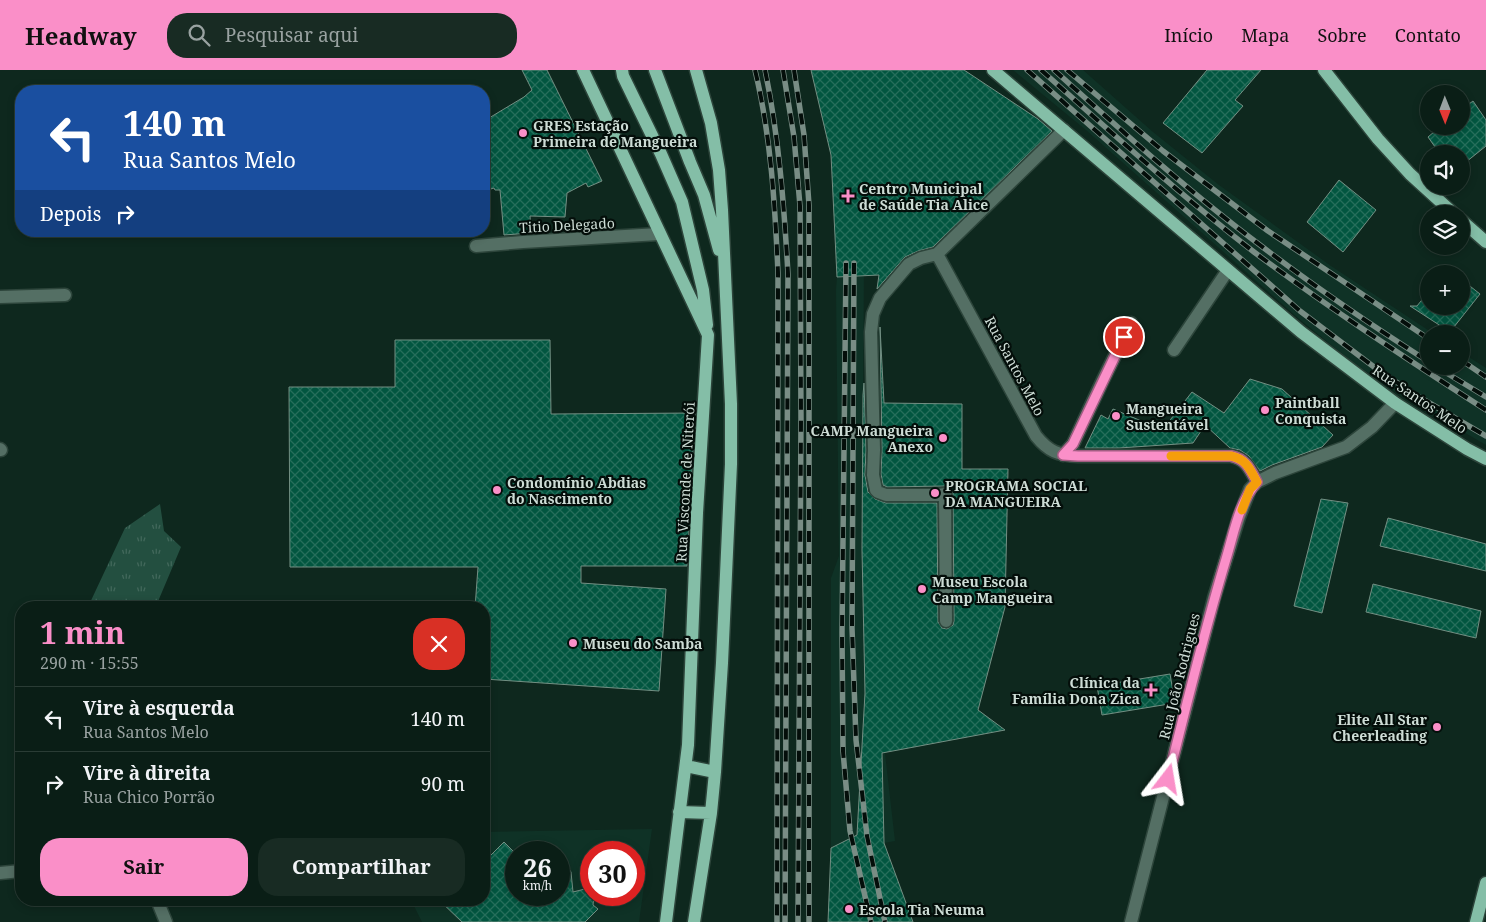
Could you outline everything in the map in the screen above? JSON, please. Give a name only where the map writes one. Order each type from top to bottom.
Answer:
[{"type":"main road","name":"Rua Visconde de Niterói","points":[[583,70],[708,335],[697,513],[688,745],[666,922]]},
{"type":"main road","points":[[622,70],[623,76],[682,202],[703,290],[708,335]]},
{"type":"main road","points":[[655,70],[704,195],[725,274]]},
{"type":"main road","points":[[694,922],[712,814],[722,663],[731,464],[731,404],[719,170],[711,123],[696,70]]},
{"type":"main road","points":[[1324,70],[1378,139],[1410,174],[1444,205]]},
{"type":"main road","name":"Rua Santos Melo","points":[[997,73],[1301,332],[1395,403],[1486,459]]},
{"type":"main road","points":[[1470,228],[1486,242]]},
{"type":"main road","points":[[686,766],[715,772]]},
{"type":"main road","points":[[680,812],[712,814]]},
{"type":"main road","points":[[1476,922],[1486,883]]},
{"type":"street","points":[[946,621],[945,494],[886,495],[876,490],[873,474],[871,332],[873,314],[880,298],[909,264],[921,258],[937,254],[1064,130]]},
{"type":"street","name":"Titio Delegado","points":[[476,246],[659,234]]},
{"type":"street","name":"Rua Santos Melo","points":[[937,254],[1036,436],[1044,446],[1053,452],[1063,455],[1078,456],[1231,456],[1240,459],[1248,465],[1257,482]]},
{"type":"street","points":[[1174,350],[1228,270]]},
{"type":"street","points":[[0,296],[65,296]]},
{"type":"street","points":[[1063,455],[1073,444],[1131,323]]},
{"type":"street","points":[[1257,482],[1275,473],[1346,446],[1372,426],[1395,403]]},
{"type":"street","name":"Rua João Rodrigues","points":[[1131,922],[1214,598],[1239,517],[1250,489],[1257,482]]},
{"type":"street","points":[[0,873],[15,872]]},
{"type":"street","points":[[159,906],[166,922]]},
{"type":"shaded area","points":[[1013,70],[1083,70],[1153,132],[1219,185],[1331,266],[1420,325],[1420,375],[1470,375],[1470,358],[1486,368],[1486,445],[1402,396],[1351,361],[1298,318],[1086,130]]},
{"type":"shaded area","points":[[838,263],[864,263],[862,550],[879,555],[878,692],[895,841],[884,843],[895,897],[847,850],[831,848],[831,578],[839,556],[836,290]]},
{"type":"shaded area","points":[[652,829],[645,879],[645,841],[580,841],[580,906],[641,906],[639,922],[422,922],[414,906],[490,906],[490,832]]},
{"type":"green space","points":[[160,504],[164,531],[181,547],[158,601],[91,601],[125,528]]},
{"type":"building","points":[[522,70],[547,70],[602,181],[588,187],[586,183],[567,193],[565,217],[530,216],[531,233],[504,235],[500,190],[495,190],[494,188],[490,189],[490,117],[532,90]]},
{"type":"building","points":[[811,70],[964,70],[1038,119],[1052,131],[933,247],[905,257],[877,289],[879,275],[837,277],[831,155]]},
{"type":"building","points":[[1207,70],[1261,70],[1235,100],[1243,106],[1202,153],[1163,123]]},
{"type":"building","points":[[1473,101],[1486,120],[1486,146],[1470,159],[1470,145],[1434,145],[1428,137],[1430,135],[1470,135],[1470,103]]},
{"type":"building","points":[[1339,180],[1376,210],[1343,252],[1307,222]]},
{"type":"building","points":[[1470,286],[1480,294],[1470,307]]},
{"type":"building","points":[[1420,302],[1420,312],[1410,306],[1417,306]]},
{"type":"building","points":[[1424,315],[1463,315],[1456,325],[1439,325]]},
{"type":"building","points":[[880,327],[884,403],[962,404],[962,469],[1008,469],[1005,607],[978,710],[1005,730],[882,753],[884,843],[913,922],[828,922],[831,848],[857,835],[865,693],[862,550],[864,383],[865,475],[868,492],[875,499],[886,503],[937,503],[938,622],[942,628],[947,629],[953,625],[954,621],[952,490],[944,486],[887,487],[883,485],[881,474]]},
{"type":"building","name":"Condomínio Abdias do Nascimento","points":[[395,340],[550,340],[551,414],[695,413],[687,566],[581,566],[581,583],[666,589],[659,691],[490,679],[490,601],[476,601],[478,567],[290,567],[289,387],[395,387]]},
{"type":"building","name":"Paintball Conquista","points":[[1250,379],[1282,389],[1333,435],[1322,447],[1260,471],[1249,456],[1240,450],[1230,448],[1205,425],[1193,443],[1119,448],[1085,448],[1101,415],[1108,419],[1113,409],[1158,428],[1162,421],[1167,424],[1192,392],[1224,413]]},
{"type":"building","points":[[1321,499],[1348,503],[1322,613],[1294,606]]},
{"type":"building","points":[[1388,518],[1486,544],[1486,571],[1380,546]]},
{"type":"building","points":[[1373,584],[1481,611],[1476,638],[1366,612]]},
{"type":"building","name":"Clínica da Família Dona Zica","points":[[1170,674],[1175,703],[1102,715],[1097,686]]},
{"type":"building","points":[[504,842],[505,906],[570,906],[570,870],[573,892],[580,890],[580,906],[594,906],[598,909],[585,922],[462,922],[445,906],[490,906],[490,856]]},
{"type":"railway","points":[[755,70],[769,145],[778,273],[777,922]]},
{"type":"railway","points":[[765,70],[774,120],[780,171],[788,274],[785,922]]},
{"type":"railway","points":[[783,70],[794,137],[800,206],[801,418],[798,922]]},
{"type":"railway","points":[[794,70],[804,135],[809,205],[809,922]]},
{"type":"railway","points":[[1027,70],[1300,311],[1378,370],[1419,397],[1486,436]]},
{"type":"railway","points":[[1041,70],[1173,186],[1254,252],[1340,313],[1486,410]]},
{"type":"railway","points":[[1054,70],[1155,160],[1233,224],[1322,291],[1420,356]]},
{"type":"railway","points":[[1067,70],[1163,151],[1268,231],[1420,333]]},
{"type":"railway","points":[[846,263],[842,633],[843,751],[850,831],[871,922]]},
{"type":"railway","points":[[854,263],[852,628],[856,740],[867,836],[885,922]]},
{"type":"railway","points":[[1470,366],[1486,377]]},
{"type":"railway","points":[[1450,375],[1486,397]]},
{"type":"slow traffic","points":[[1171,456],[1231,456],[1244,461],[1257,482],[1250,489],[1242,510]]},
{"type":"place","name":"GRES Estação Primeira de Mangueira","points":[[523,133]]},
{"type":"place","name":"Centro Municipal de Saúde Tia Alice","points":[[848,196]]},
{"type":"place","name":"Paintball Conquista","points":[[1265,410]]},
{"type":"place","name":"Mangueira Sustentável","points":[[1116,416]]},
{"type":"place","name":"CAMP Mangueira Anexo","points":[[943,438]]},
{"type":"place","name":"Condomínio Abdias do Nascimento","points":[[497,490]]},
{"type":"place","name":"PROGRAMA SOCIAL DA MANGUEIRA","points":[[935,493]]},
{"type":"place","name":"Museu Escola Camp Mangueira","points":[[922,589]]},
{"type":"place","name":"Museu do Samba","points":[[573,643]]},
{"type":"place","name":"Clínica da Família Dona Zica","points":[[1151,690]]},
{"type":"place","name":"Elite All Star Cheerleading","points":[[1437,727]]},
{"type":"place","name":"Escola Tia Neuma","points":[[849,909]]},
{"type":"route","points":[[1124,337],[1073,444],[1063,455],[1231,456],[1240,459],[1248,465],[1257,482],[1250,489],[1239,517],[1214,598],[1168,779]]}]
